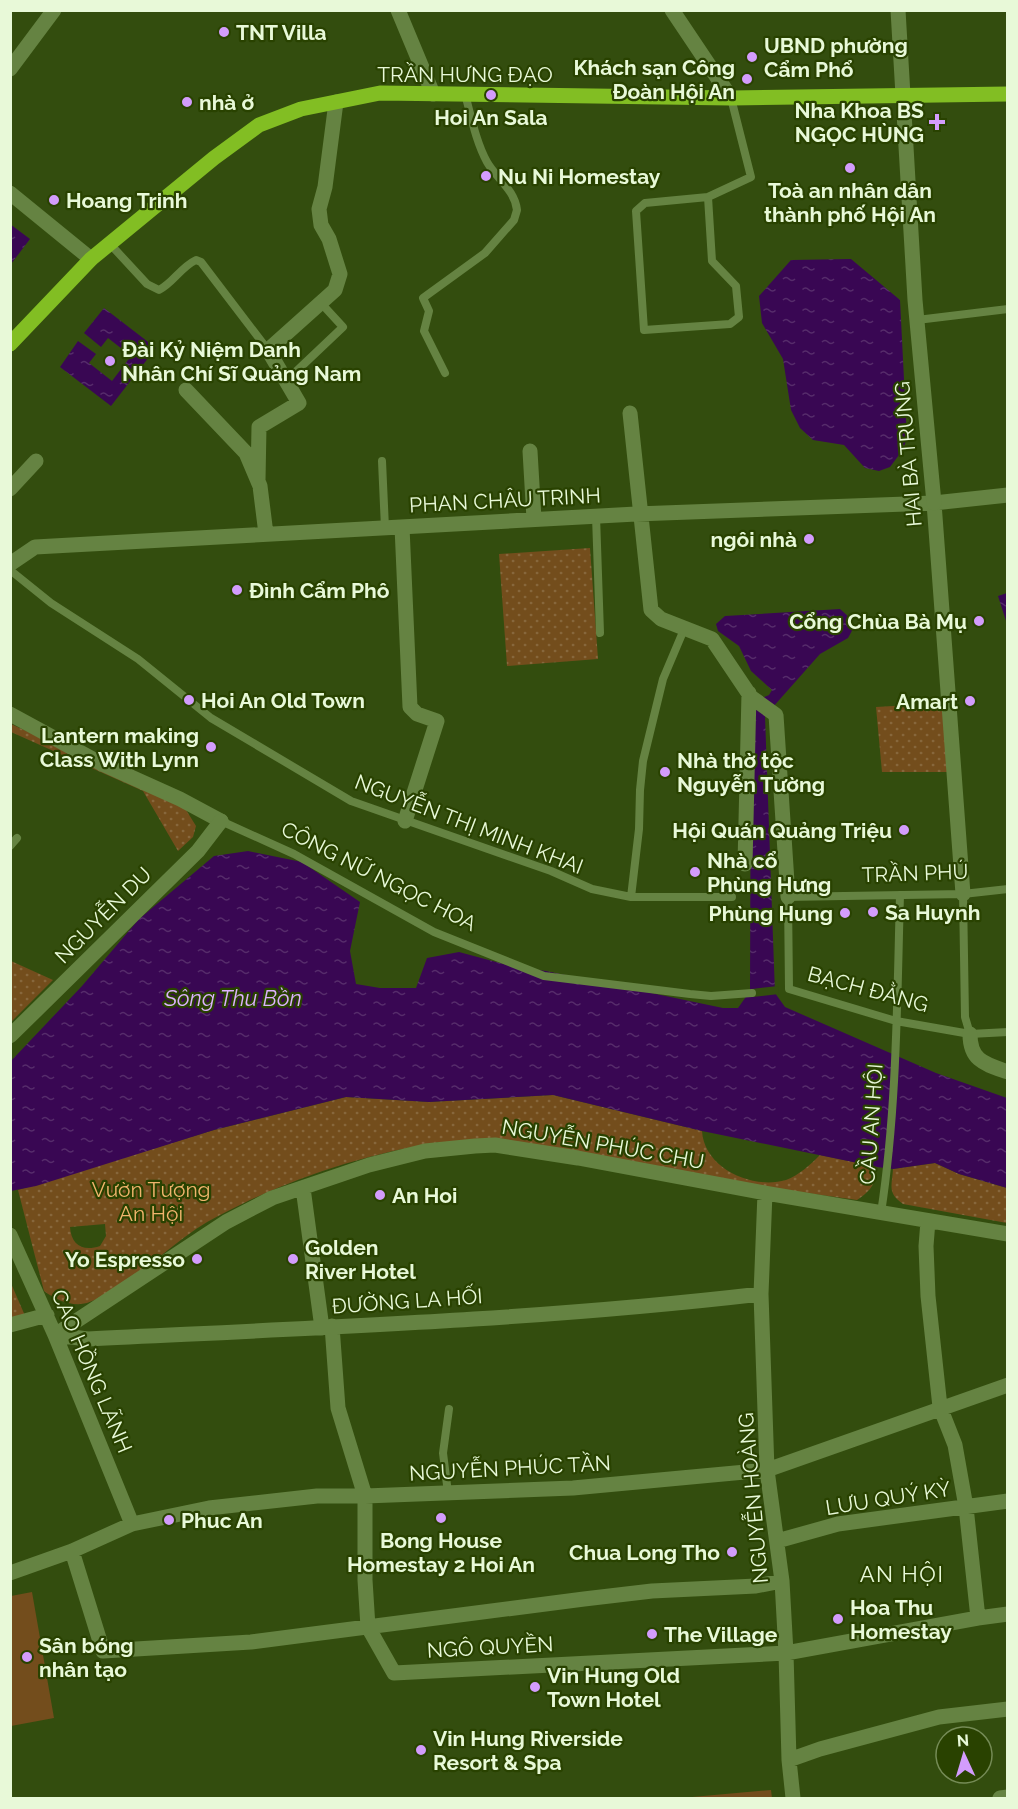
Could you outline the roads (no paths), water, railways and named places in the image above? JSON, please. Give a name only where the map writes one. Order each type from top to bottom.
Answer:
[{"type":"main road","name":"TRẦN HƯNG ĐẠO","points":[[10,344],[91,259],[214,158],[259,125],[301,109],[380,93],[731,98],[1008,94]]},
{"type":"street","points":[[10,69],[54,10]]},
{"type":"street","points":[[398,10],[433,93]]},
{"type":"street","points":[[672,10],[731,98]]},
{"type":"street","name":"HAI BÀ TRƯNG","points":[[898,10],[917,320],[934,503],[963,894]]},
{"type":"street","points":[[266,534],[258,480],[259,427],[299,403],[268,350],[334,290],[340,274],[329,239],[321,225],[319,209],[325,187],[336,102]]},
{"type":"street","points":[[10,193],[91,259]]},
{"type":"street","points":[[186,390],[246,453],[258,480]]},
{"type":"street","points":[[630,413],[651,610],[661,619],[712,639],[750,695],[776,715],[786,897]]},
{"type":"street","points":[[530,451],[534,519]]},
{"type":"street","points":[[10,489],[36,461]]},
{"type":"street","name":"PHAN CHÂU TRINH","points":[[10,564],[35,547],[534,519],[934,503],[1008,495]]},
{"type":"street","points":[[402,527],[410,707],[417,714],[437,721],[405,821]]},
{"type":"street","points":[[745,864],[750,695]]},
{"type":"street","name":"CÔNG NỮ NGỌC HOA","points":[[10,714],[102,764],[221,820]]},
{"type":"street","name":"NGUYỄN DU","points":[[10,1036],[198,850],[221,820]]},
{"type":"street","points":[[970,1034],[970,1047],[976,1057],[1008,1072]]},
{"type":"street","name":"NGUYỄN PHÚC CHU","points":[[55,1335],[226,1222],[272,1198],[369,1165],[425,1152],[495,1145],[1008,1234]]},
{"type":"street","points":[[303,1188],[327,1327],[338,1408],[365,1496],[365,1588],[368,1627]]},
{"type":"street","name":"NGUYỄN HOÀNG","points":[[765,1193],[761,1294],[767,1470],[782,1581],[789,1761],[793,1798]]},
{"type":"street","points":[[928,1221],[926,1246],[928,1296],[940,1407],[955,1445],[966,1507],[978,1618]]},
{"type":"street","name":"CAO HỒNG LÃNH","points":[[10,1235],[47,1315],[132,1524]]},
{"type":"street","name":"ĐƯỜNG LA HỐI","points":[[55,1335],[88,1339],[327,1327],[586,1311],[761,1294]]},
{"type":"street","points":[[10,1325],[47,1315]]},
{"type":"street","name":"NGUYỄN PHÚC TẦN","points":[[10,1573],[72,1551],[132,1524],[209,1508],[317,1496],[573,1488],[767,1470],[940,1407],[1008,1385]]},
{"type":"street","name":"LƯU QUÝ KỲ","points":[[777,1541],[838,1524],[1008,1501]]},
{"type":"street","points":[[72,1551],[103,1652],[251,1642],[652,1591],[756,1586],[782,1581]]},
{"type":"street","name":"NGÔ QUYỀN","points":[[368,1627],[394,1672],[786,1653],[1008,1614]]},
{"type":"street","points":[[789,1761],[820,1749],[939,1717],[1008,1709]]},
{"type":"street","points":[[1000,1798],[1008,1797]]},
{"type":"lane","points":[[445,373],[424,331],[429,312],[423,298],[485,253],[514,220],[517,210],[510,192],[487,162],[465,94]]},
{"type":"lane","points":[[708,197],[712,261],[736,286],[739,317],[730,324],[644,330],[636,211],[645,203],[708,197],[751,177],[731,98]]},
{"type":"lane","points":[[110,244],[147,284],[159,290],[189,263],[196,260],[201,262],[268,350]]},
{"type":"lane","points":[[286,381],[343,327],[320,302]]},
{"type":"lane","points":[[917,320],[1008,309]]},
{"type":"lane","points":[[382,461],[385,528]]},
{"type":"lane","points":[[596,516],[600,633]]},
{"type":"lane","name":"NGUYỄN THỊ MINH KHAI","points":[[10,570],[51,603],[138,659],[211,718],[351,801],[529,863],[592,889],[631,897],[732,897]]},
{"type":"lane","points":[[631,897],[639,829],[643,761],[663,679],[685,627]]},
{"type":"lane","name":"CÔNG NỮ NGỌC HOA","points":[[221,820],[294,854],[434,932],[544,976],[711,996],[752,993]]},
{"type":"lane","points":[[10,846],[17,838]]},
{"type":"lane","name":"TRẦN PHÚ","points":[[786,897],[963,894],[1008,889]]},
{"type":"lane","points":[[963,894],[965,1017],[970,1034]]},
{"type":"lane","name":"CẦU AN HỘI","points":[[881,1213],[887,1168],[896,1022],[900,895]]},
{"type":"lane","name":"BẠCH ĐẰNG","points":[[786,897],[789,990],[896,1022],[970,1034],[1008,1032]]},
{"type":"lane","points":[[448,1493],[443,1453],[449,1409]]},
{"type":"water","points":[[10,224],[30,239],[11,264],[10,264]]},
{"type":"water","points":[[851,259],[900,300],[907,439],[902,451],[890,467],[879,471],[865,468],[844,445],[813,440],[800,428],[791,410],[783,359],[762,323],[759,296],[791,260]]},
{"type":"water","points":[[104,308],[156,348],[111,406],[60,367],[78,341],[96,354],[89,363],[112,381],[131,356],[108,338],[101,347],[84,333]]},
{"type":"water","points":[[1008,593],[1007,624],[998,596]]},
{"type":"water","name":"Sông Thu Bồn","points":[[840,609],[850,618],[853,629],[848,638],[820,654],[765,716],[775,993],[785,1007],[936,1073],[1007,1098],[1007,1188],[959,1174],[935,1163],[893,1169],[877,1167],[702,1131],[553,1095],[429,1102],[346,1097],[214,1130],[36,1186],[11,1191],[10,1062],[82,986],[139,919],[214,856],[248,851],[302,862],[360,902],[350,951],[356,984],[380,988],[416,988],[427,958],[459,952],[511,966],[546,971],[723,1008],[738,1008],[750,991],[751,703],[769,695],[772,690],[751,671],[739,646],[718,631],[716,624],[725,616]]},
{"type":"place","name":"TNT Villa","points":[[224,32]]},
{"type":"place","name":"UBND phường Cẩm Phổ","points":[[752,57]]},
{"type":"place","name":"Khách sạn Công Đoàn Hội An","points":[[747,79]]},
{"type":"place","name":"Hoi An Sala","points":[[491,95]]},
{"type":"place","name":"nhà ở","points":[[187,102]]},
{"type":"place","name":"Nha Khoa BS NGỌC HÙNG","points":[[937,122]]},
{"type":"place","name":"Toà an nhân dân thành phố Hội An","points":[[850,168]]},
{"type":"place","name":"Nu Ni Homestay","points":[[486,176]]},
{"type":"place","name":"Hoang Trinh","points":[[54,200]]},
{"type":"place","name":"Đài Kỷ Niệm Danh Nhân Chí Sĩ Quảng Nam","points":[[110,361]]},
{"type":"place","name":"ngôi nhà","points":[[809,539]]},
{"type":"place","name":"Đình Cẩm Phô","points":[[237,590]]},
{"type":"place","name":"Cổng Chùa Bà Mụ","points":[[979,621]]},
{"type":"place","name":"Hoi An Old Town","points":[[189,700]]},
{"type":"place","name":"Amart","points":[[970,701]]},
{"type":"place","name":"Lantern making Class With Lynn","points":[[211,747]]},
{"type":"place","name":"Nhà thờ tộc Nguyễn Tường","points":[[665,772]]},
{"type":"place","name":"Hội Quán Quảng Triệu","points":[[904,830]]},
{"type":"place","name":"Nhà cổ Phùng Hưng","points":[[695,872]]},
{"type":"place","name":"Sa Huynh","points":[[873,912]]},
{"type":"place","name":"Phùng Hung","points":[[845,913]]},
{"type":"place","name":"An Hoi","points":[[380,1195]]},
{"type":"place","name":"Yo Espresso","points":[[197,1259]]},
{"type":"place","name":"Golden River Hotel","points":[[293,1259]]},
{"type":"place","name":"Bong House Homestay 2 Hoi An","points":[[441,1518]]},
{"type":"place","name":"Phuc An","points":[[169,1520]]},
{"type":"place","name":"Chua Long Tho","points":[[732,1552]]},
{"type":"place","name":"Hoa Thu Homestay","points":[[838,1619]]},
{"type":"place","name":"The Village","points":[[652,1634]]},
{"type":"place","name":"Sân bóng nhân tạo","points":[[27,1657]]},
{"type":"place","name":"Vin Hung Old Town Hotel","points":[[535,1687]]},
{"type":"place","name":"Vin Hung Riverside Resort & Spa","points":[[421,1750]]},
{"type":"district","name":"AN HỘI","points":[[902,1574]]},
{"type":"park label","name":"Vườn Tượng An Hội","points":[[151,1201]]}]
